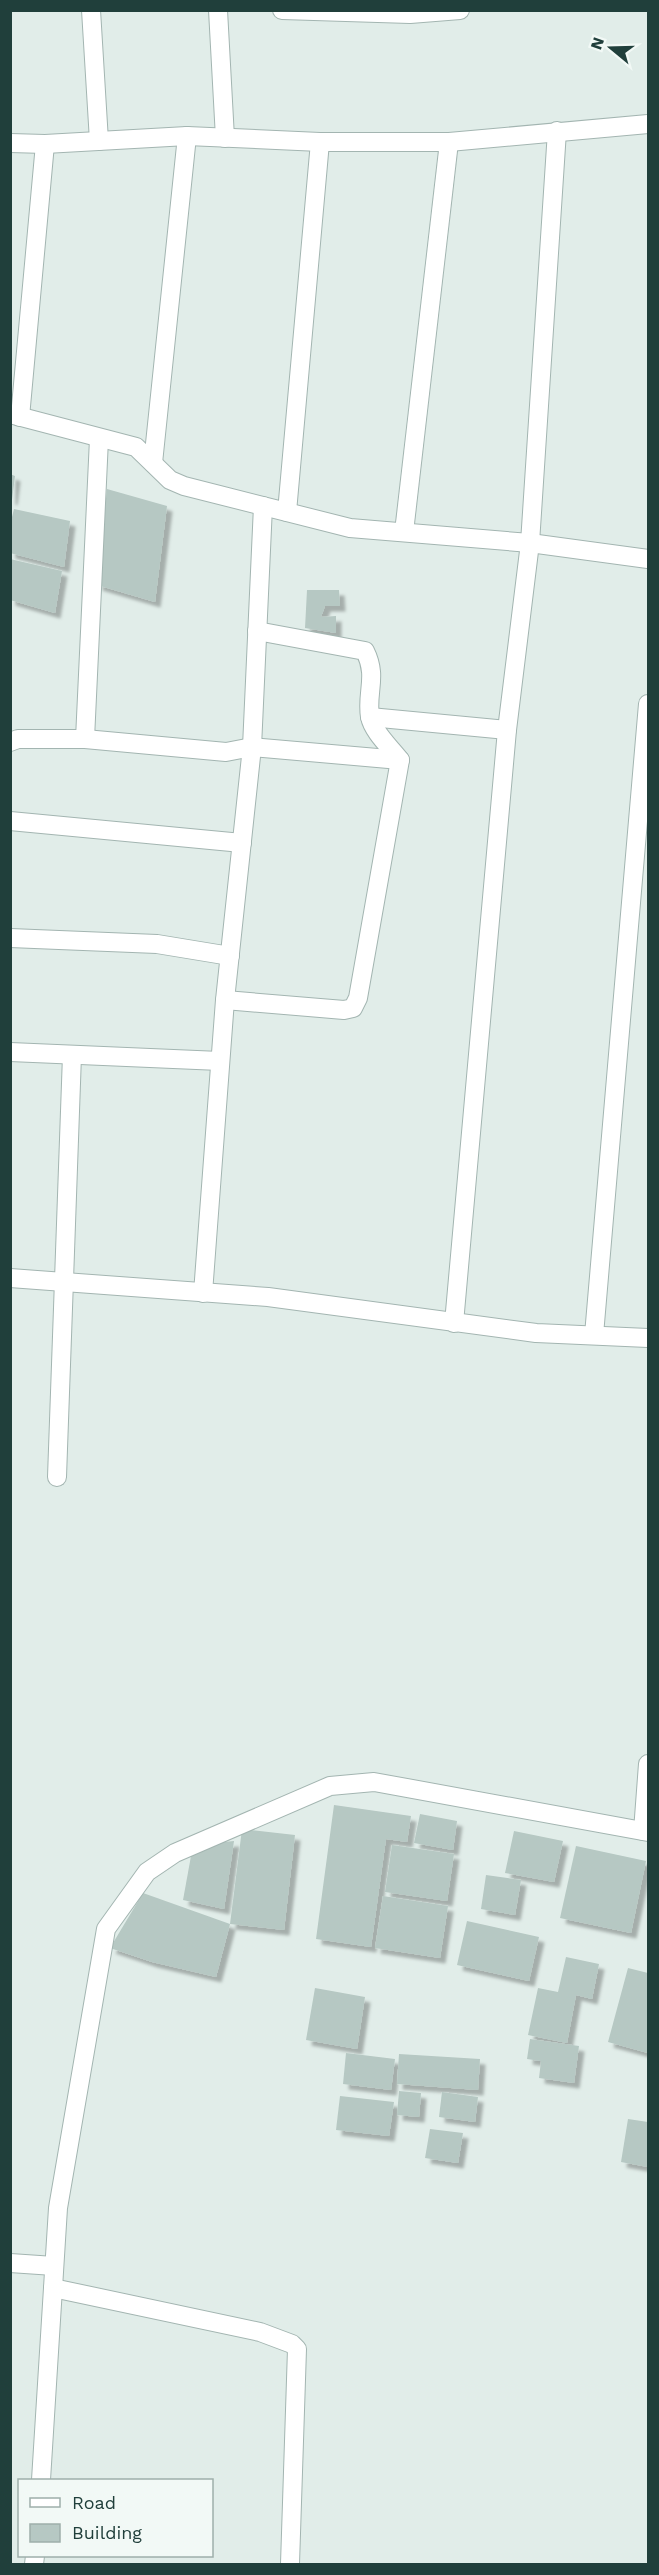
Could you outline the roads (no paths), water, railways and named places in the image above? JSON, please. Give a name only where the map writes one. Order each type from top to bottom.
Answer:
[{"type":"street","points":[[91,10],[99,141]]},
{"type":"street","points":[[218,10],[225,138]]},
{"type":"street","points":[[282,10],[410,14],[460,10]]},
{"type":"street","points":[[10,142],[45,144],[187,136],[320,142],[449,142],[648,124]]},
{"type":"street","points":[[454,1323],[507,730],[530,543],[557,131]]},
{"type":"street","points":[[153,463],[187,136]]},
{"type":"street","points":[[287,512],[320,142]]},
{"type":"street","points":[[404,532],[449,142]]},
{"type":"street","points":[[45,144],[15,416],[136,447],[170,480],[184,486],[350,528],[530,543],[648,559]]},
{"type":"street","points":[[85,739],[99,439]]},
{"type":"street","points":[[203,1293],[225,1000],[252,747],[263,506]]},
{"type":"street","points":[[225,1000],[344,1010],[352,1008],[358,998],[400,760],[370,717],[373,681],[371,664],[365,651],[257,631]]},
{"type":"street","points":[[594,1335],[648,704]]},
{"type":"street","points":[[370,717],[507,730]]},
{"type":"street","points":[[10,742],[18,739],[85,739],[226,752],[252,747],[400,760]]},
{"type":"street","points":[[10,821],[242,843]]},
{"type":"street","points":[[10,938],[157,944],[230,956]]},
{"type":"street","points":[[10,1052],[220,1061]]},
{"type":"street","points":[[57,1477],[72,1055]]},
{"type":"street","points":[[10,1278],[268,1297],[537,1333],[648,1338]]},
{"type":"street","points":[[42,2479],[58,2208],[106,1929],[147,1872],[175,1853],[330,1786],[374,1782],[646,1831],[648,1764]]},
{"type":"street","points":[[10,2263],[54,2266]]},
{"type":"street","points":[[53,2288],[260,2332],[285,2341],[297,2349],[290,2565]]}]
